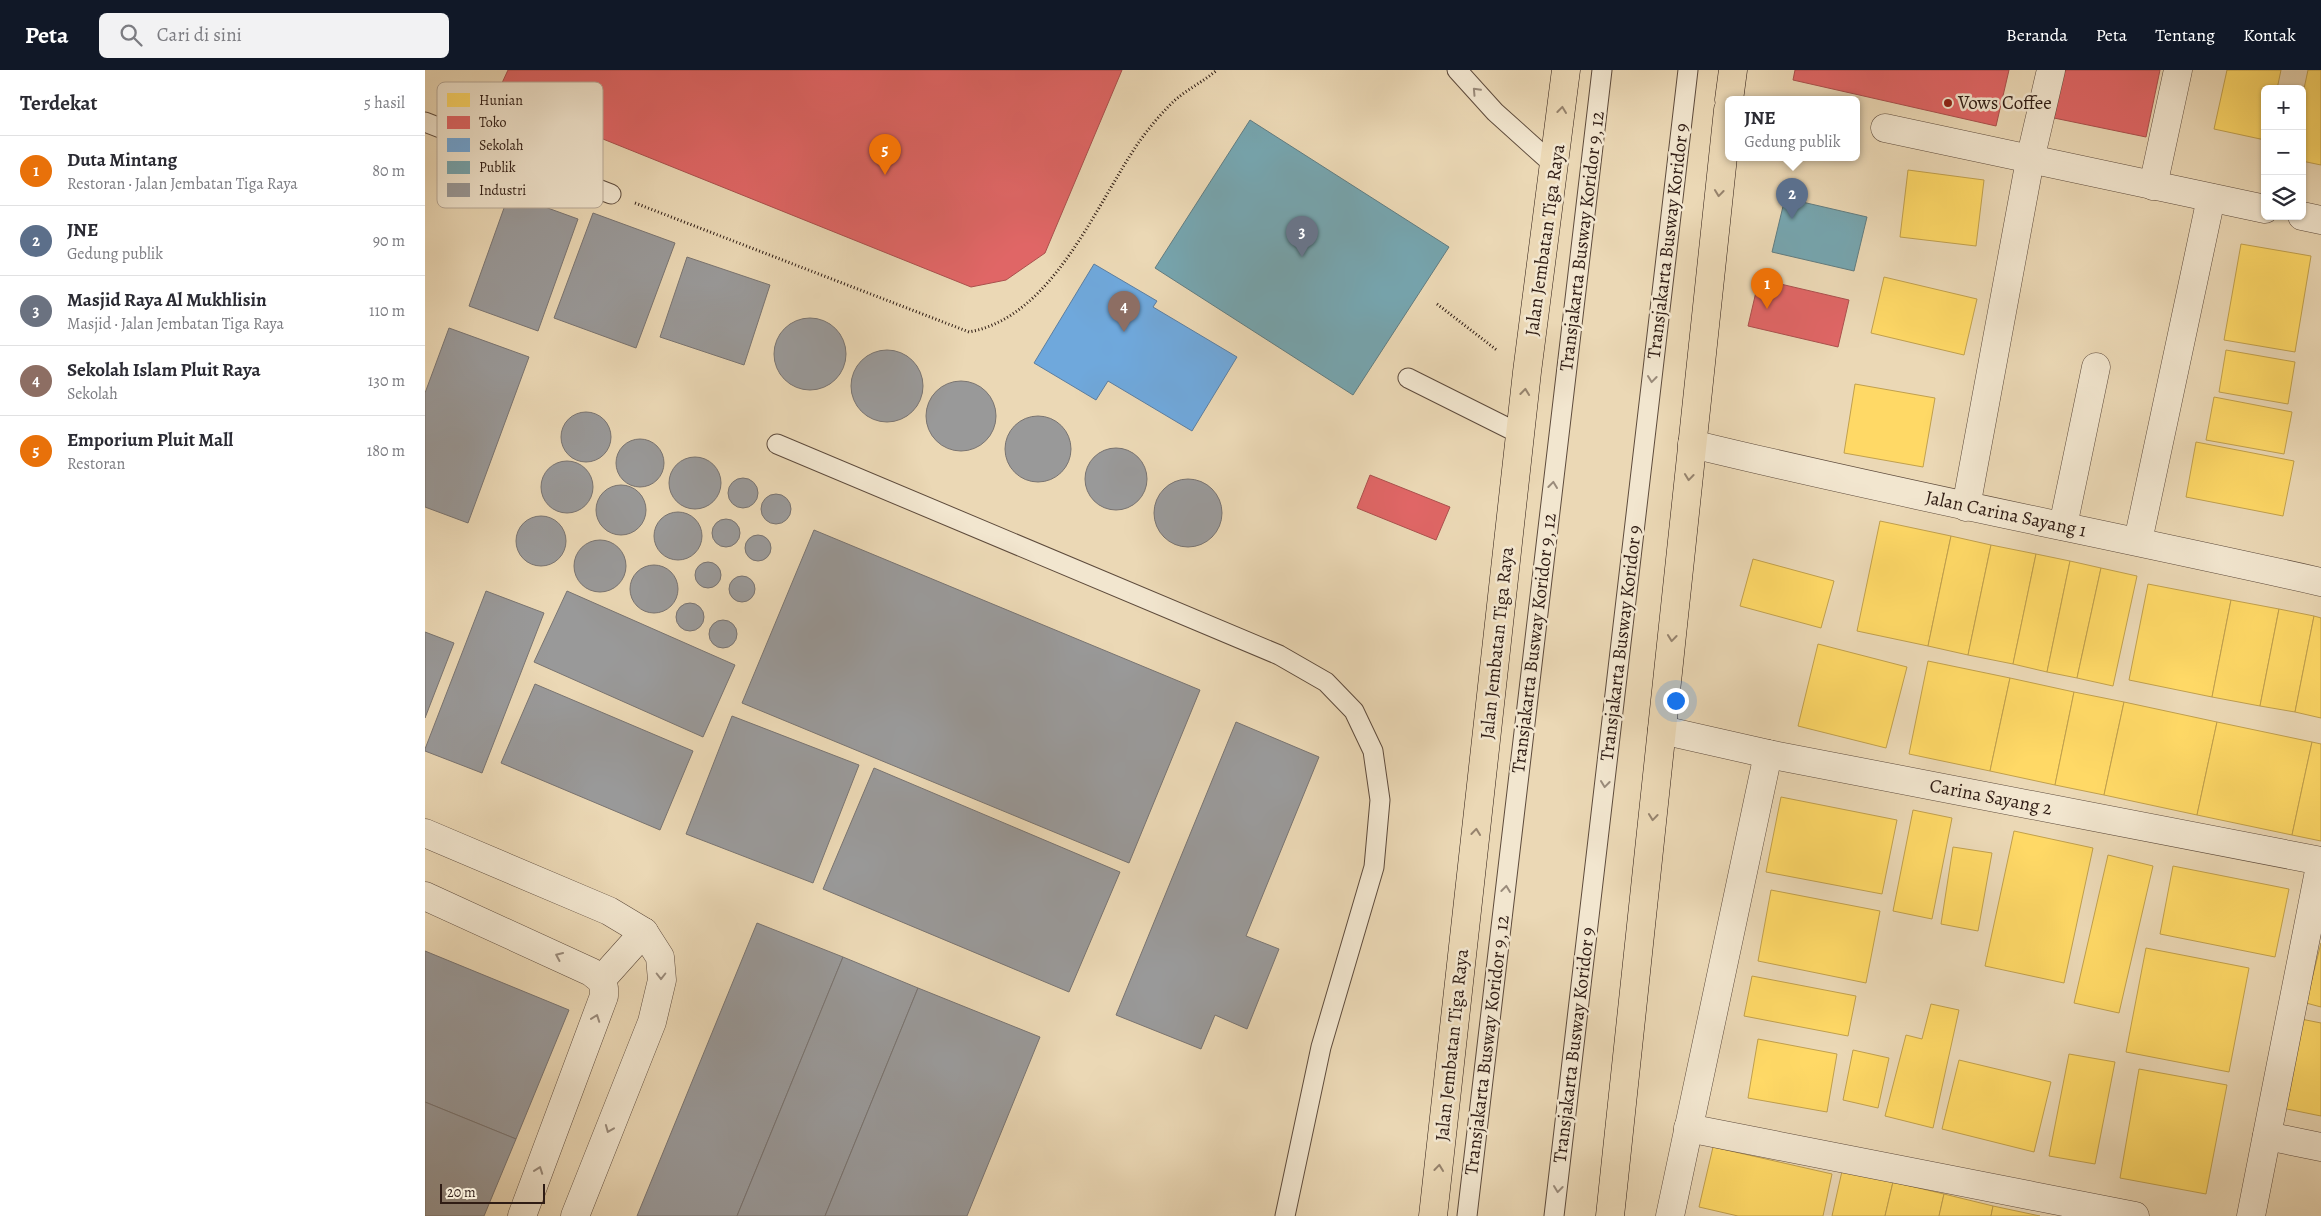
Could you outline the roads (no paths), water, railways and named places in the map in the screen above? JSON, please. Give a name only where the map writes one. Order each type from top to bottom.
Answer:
[{"type":"highway","name":"Jalan Jembatan Tiga Raya","points":[[1433,1216],[1520,434],[1566,70]]},
{"type":"highway","points":[[1730,96],[1733,70]]},
{"type":"highway","points":[[1610,1216],[1725,138]]},
{"type":"street","points":[[1966,507],[2030,160],[2051,70]]},
{"type":"street","points":[[2153,186],[2178,70]]},
{"type":"street","points":[[1885,128],[2261,208]]},
{"type":"street","points":[[2138,541],[2211,198]]},
{"type":"street","points":[[2306,217],[2321,220]]},
{"type":"street","points":[[2063,526],[2096,368]]},
{"type":"street","name":"Jalan Carina Sayang 1","points":[[1692,444],[1966,507],[2138,541],[2321,582]]},
{"type":"street","name":"Carina Sayang 2","points":[[1662,730],[1768,754],[2321,861]]},
{"type":"street","points":[[1670,1216],[1768,754]]},
{"type":"street","points":[[425,833],[609,911],[644,932],[660,957],[662,980],[652,1022],[575,1216]]},
{"type":"street","points":[[2251,1216],[2321,861]]},
{"type":"street","points":[[425,896],[577,964],[601,980],[604,988],[604,996],[522,1216]]},
{"type":"street","points":[[601,980],[644,932]]},
{"type":"street","points":[[1688,1128],[2135,1216]]},
{"type":"street","points":[[2267,1136],[2321,1148]]},
{"type":"lane","points":[[1457,70],[1495,112],[1555,166]]},
{"type":"lane","name":"Transjakarta Busway Koridor 9, 12","points":[[1467,1216],[1602,70]]},
{"type":"lane","name":"Transjakarta Busway Koridor 9","points":[[1554,1216],[1688,70]]},
{"type":"lane","points":[[425,122],[437,127]]},
{"type":"lane","points":[[603,191],[611,194]]},
{"type":"lane","points":[[1408,378],[1520,434]]},
{"type":"lane","points":[[777,444],[1279,655],[1326,682],[1355,711],[1373,751],[1380,800],[1374,868],[1321,1047],[1285,1216]]},
{"type":"place","name":"Vows Coffee","points":[[1948,103]]},
{"type":"place","name":"Emporium Pluit Mall","points":[[885,175]]},
{"type":"place","name":"JNE","points":[[1792,219]]},
{"type":"place","name":"Masjid Raya Al Mukhlisin","points":[[1302,257]]},
{"type":"place","name":"Duta Mintang","points":[[1767,309]]},
{"type":"place","name":"Sekolah Islam Pluit Raya","points":[[1124,332]]}]
